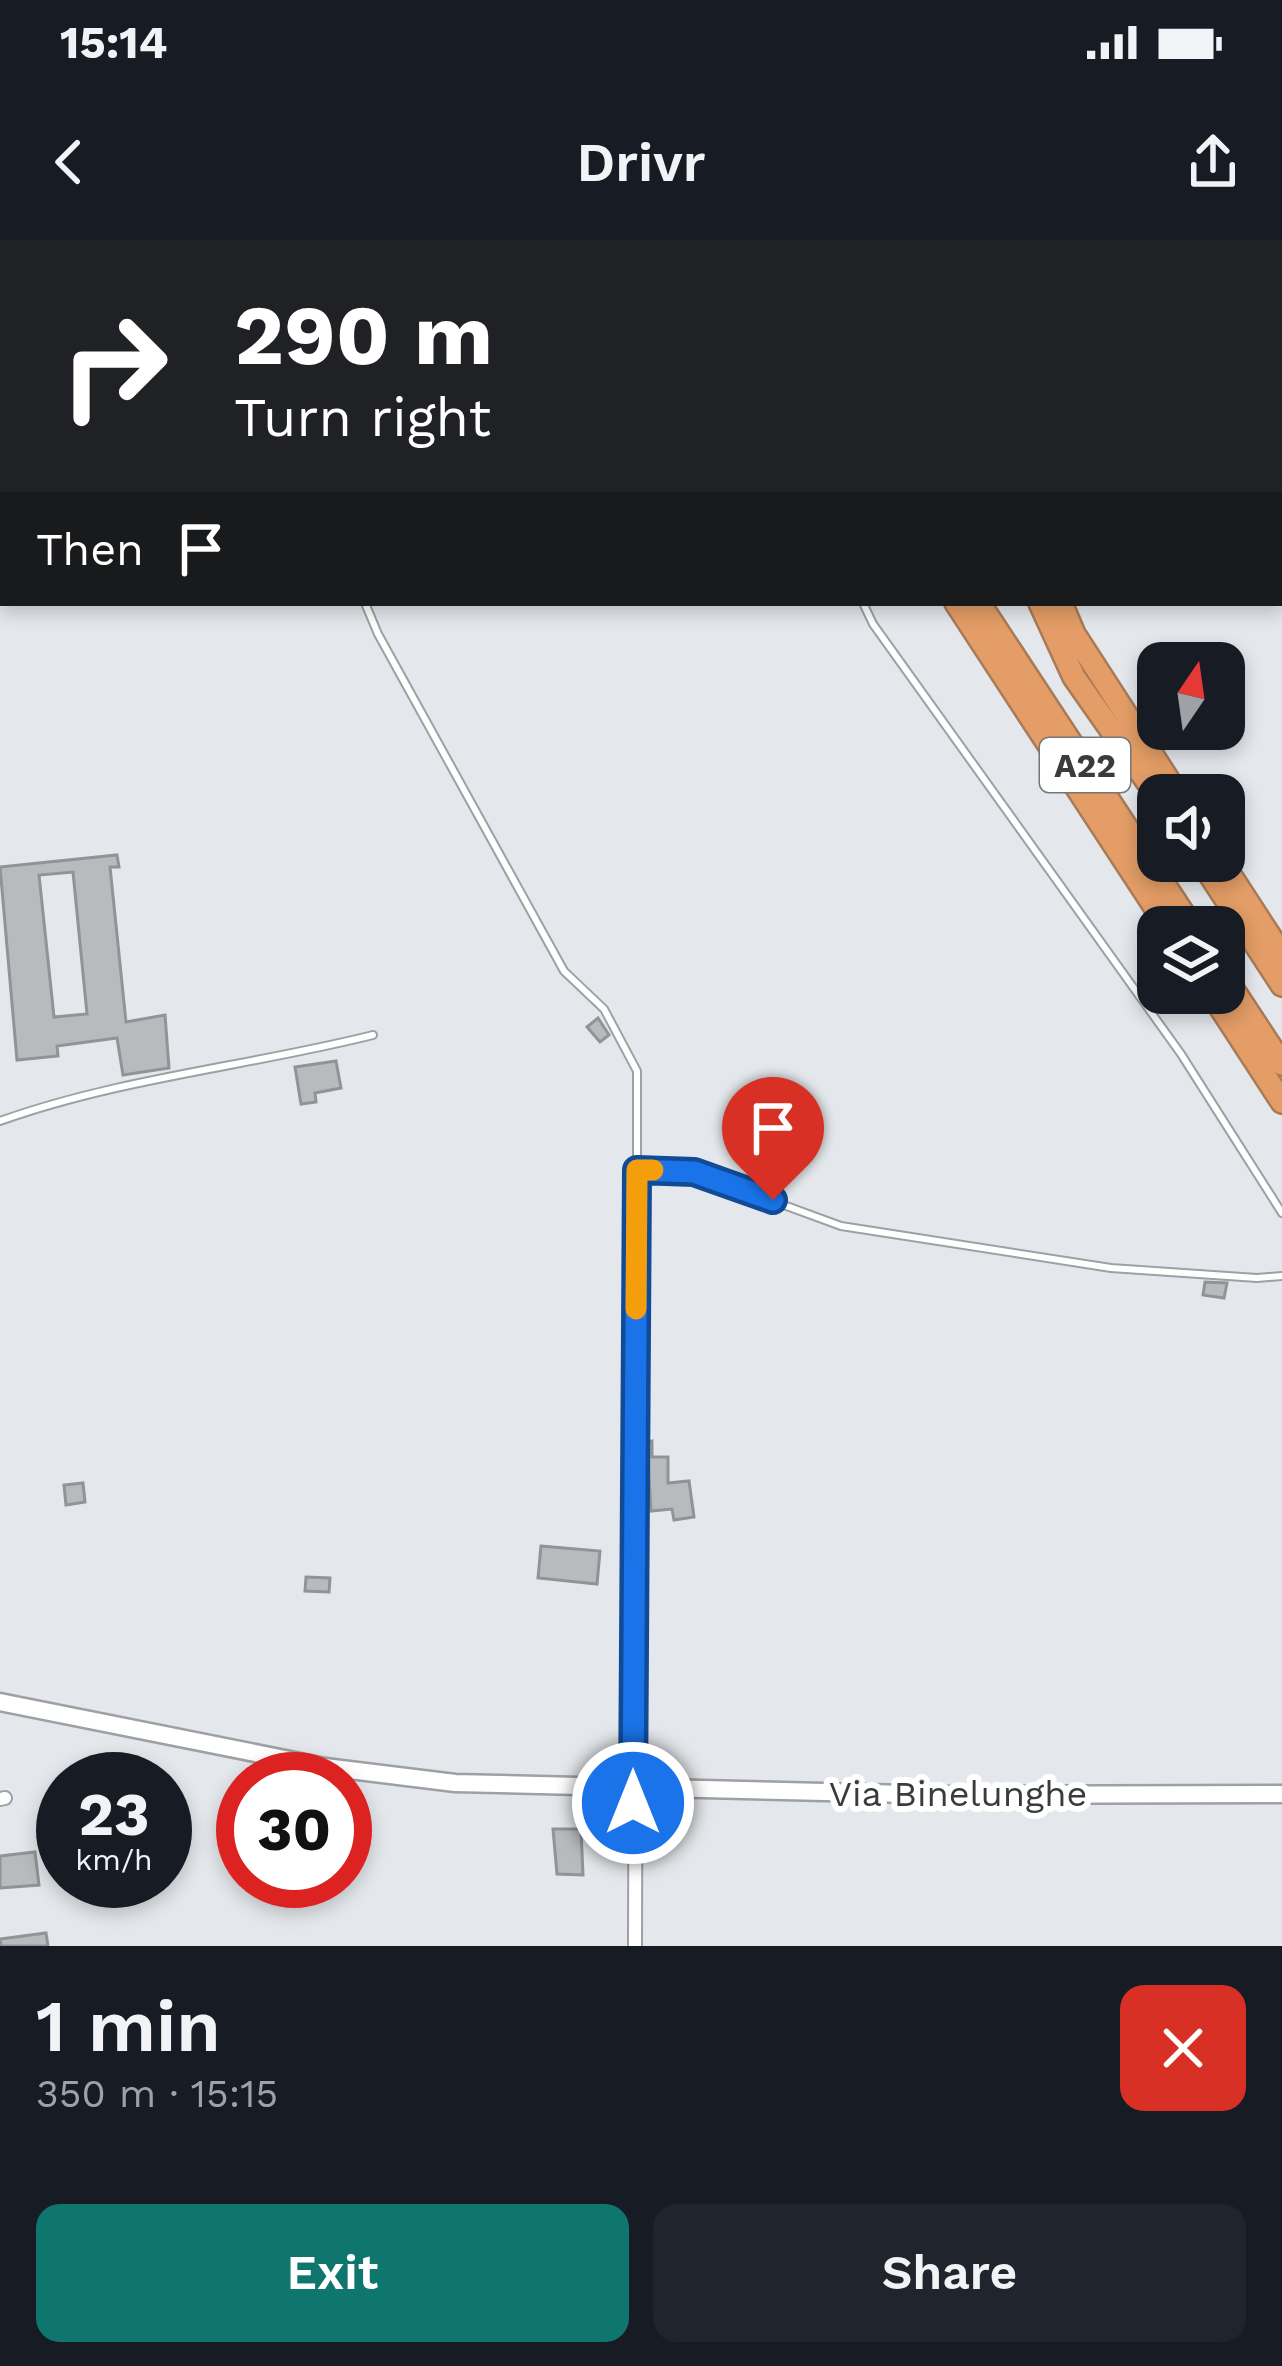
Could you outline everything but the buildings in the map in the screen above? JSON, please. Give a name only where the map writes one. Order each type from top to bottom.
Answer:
[{"type":"highway","name":"A22","points":[[958,606],[1154,906]]},
{"type":"highway","name":"A22","points":[[981,606],[1178,906]]},
{"type":"highway","points":[[1030,606],[1142,774]]},
{"type":"highway","points":[[1041,606],[1074,677]]},
{"type":"highway","points":[[1062,606],[1075,634],[1165,774]]},
{"type":"highway","points":[[1215,882],[1282,985]]},
{"type":"highway","points":[[1235,882],[1282,955]]},
{"type":"highway","points":[[1245,1008],[1282,1064]]},
{"type":"highway","points":[[1225,1014],[1282,1102]]},
{"type":"street","points":[[634,1946],[637,1215]]},
{"type":"street","name":"Via Binelunghe","points":[[0,1702],[346,1769],[455,1784],[950,1795],[1282,1794]]},
{"type":"lane","points":[[366,606],[564,971],[604,1009],[637,1071],[637,1215]]},
{"type":"lane","points":[[864,606],[1180,1054],[1282,1213]]},
{"type":"lane","points":[[0,1121],[58,1101],[373,1035]]},
{"type":"lane","points":[[637,1170],[694,1172],[841,1226],[1111,1268],[1282,1276]]},
{"type":"slow traffic","points":[[636,1309],[637,1170],[653,1170]]},
{"type":"route","points":[[633,1803],[637,1170],[694,1172],[773,1200]]}]
